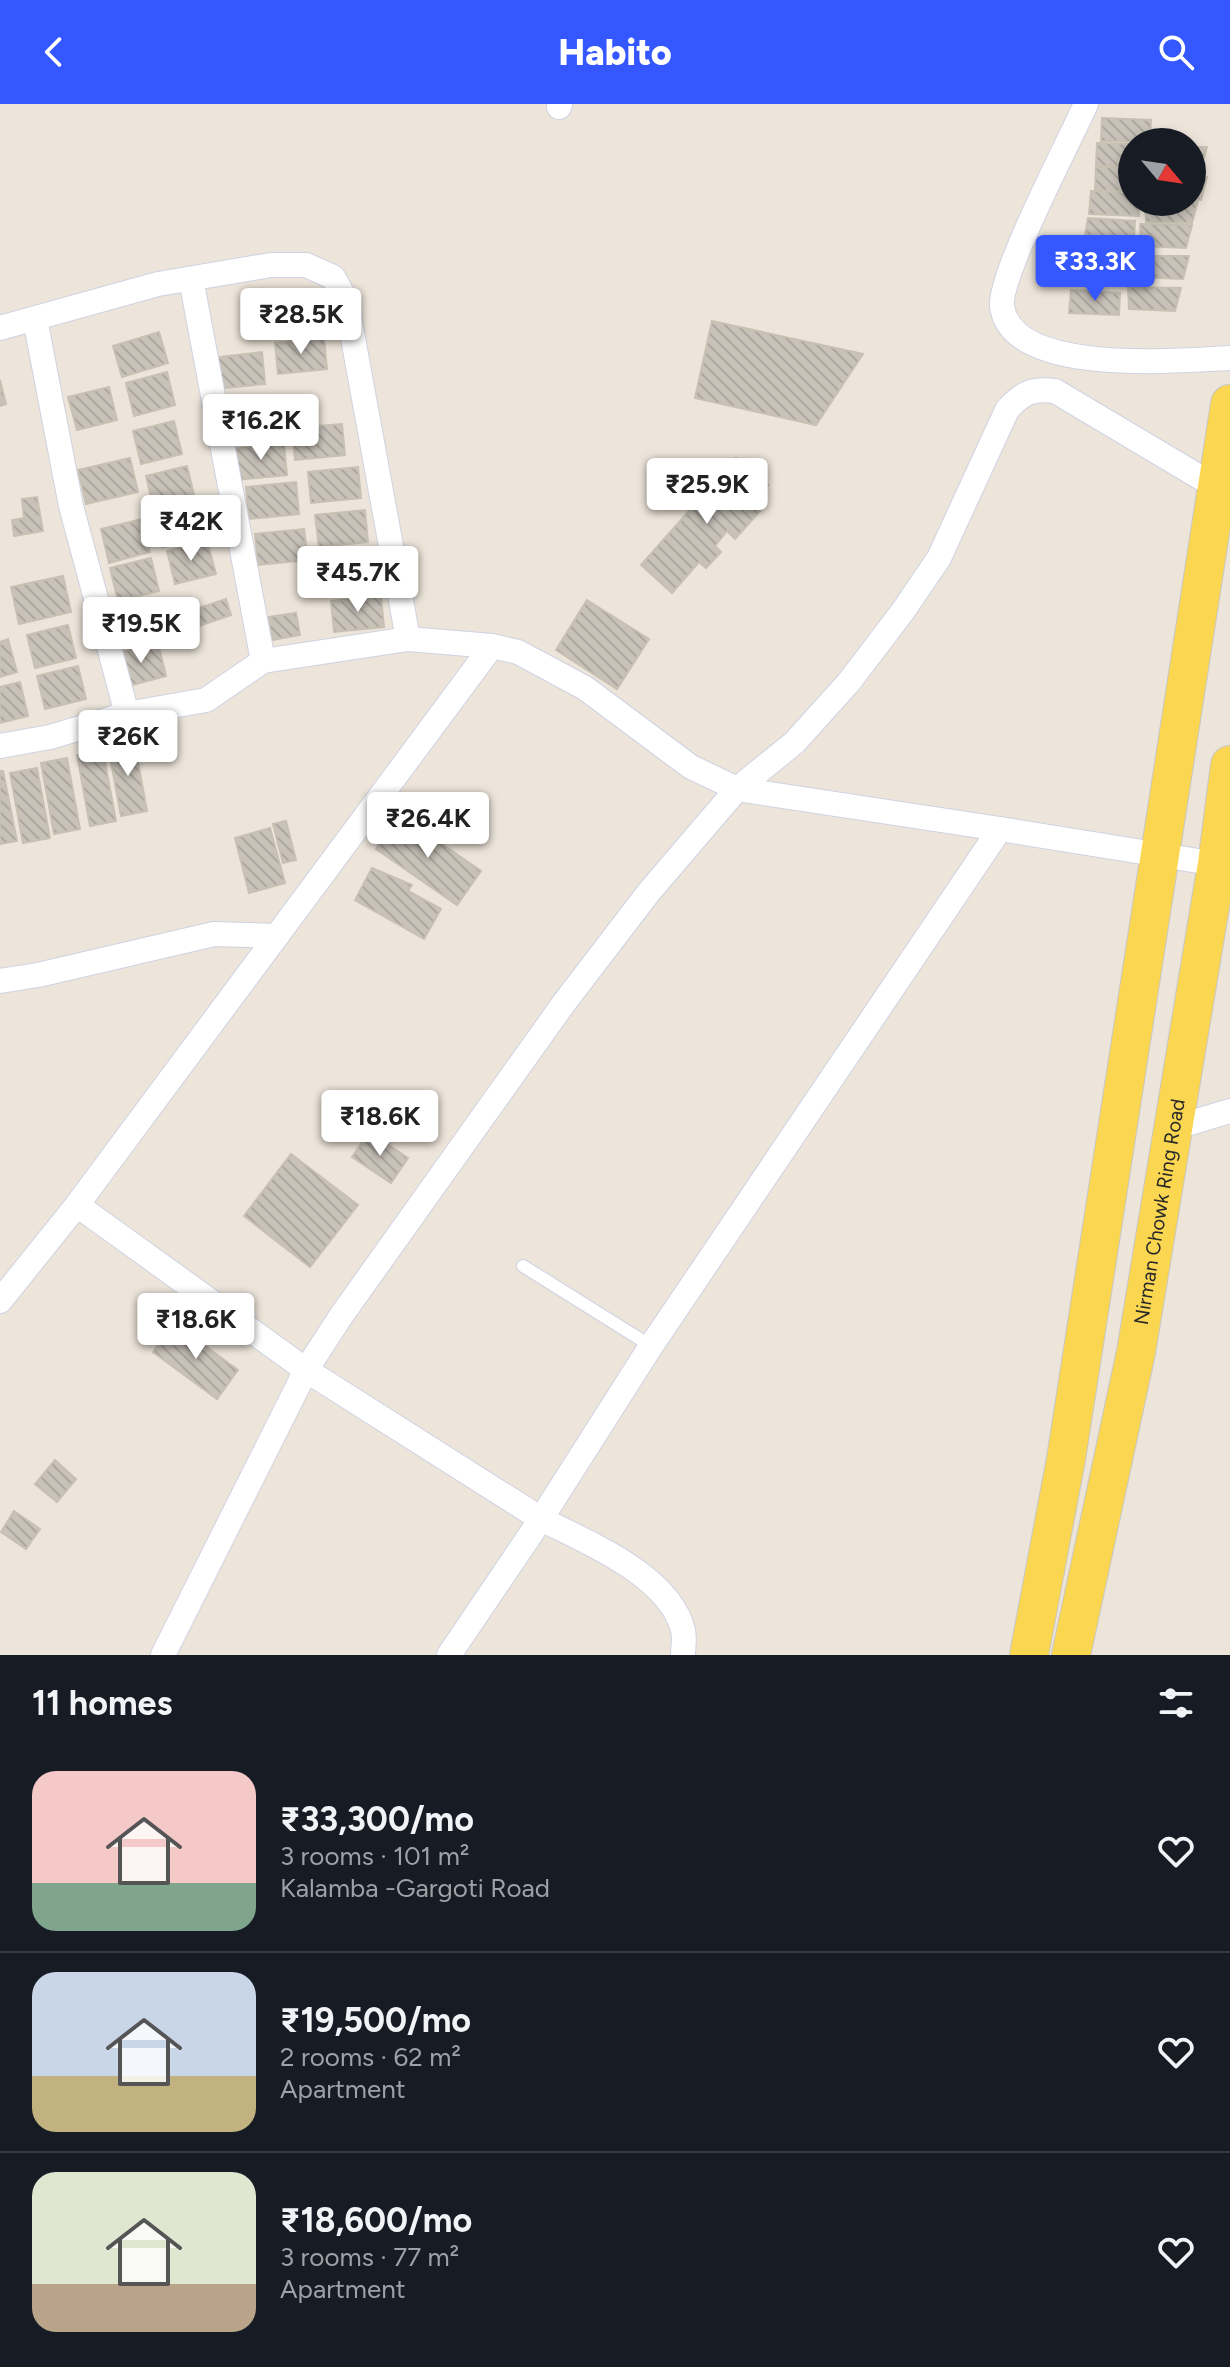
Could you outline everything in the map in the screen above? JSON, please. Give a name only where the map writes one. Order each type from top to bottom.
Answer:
[{"type":"main road","points":[[1029,1655],[1066,1459],[1230,404]]},
{"type":"main road","name":"Nirman Chowk Ring Road","points":[[1071,1655],[1136,1352],[1217,864],[1230,765]]},
{"type":"street","points":[[1086,104],[1008,273],[1002,305],[1011,328],[1041,347],[1075,358],[1147,361],[1230,358]]},
{"type":"street","points":[[0,328],[158,284],[271,265],[306,265],[333,277],[346,300],[408,639]]},
{"type":"street","points":[[191,279],[263,661]]},
{"type":"street","points":[[35,319],[71,506],[127,714]]},
{"type":"street","points":[[163,1655],[306,1370],[341,1316],[564,1003],[649,892],[737,789],[794,743],[849,682],[903,611],[939,558],[1014,402],[1040,389],[1055,391],[1218,488]]},
{"type":"street","points":[[0,746],[50,737],[127,714],[206,700],[263,661],[408,639],[492,646],[518,652],[585,688],[691,767],[737,789],[1217,864]]},
{"type":"street","points":[[0,1301],[77,1205],[492,646]]},
{"type":"street","points":[[449,1655],[541,1519],[651,1346],[1000,829]]},
{"type":"street","points":[[0,981],[214,934],[277,936]]},
{"type":"street","points":[[1173,1128],[1230,1111]]},
{"type":"street","points":[[77,1205],[306,1370],[541,1519],[618,1558],[665,1596],[683,1630],[683,1655]]},
{"type":"lane","points":[[523,1266],[651,1346]]},
{"type":"building","points":[[1102,118],[1151,120],[1151,128],[1118,128],[1118,141],[1101,141]]},
{"type":"building","points":[[1097,143],[1118,144],[1118,167],[1096,166]]},
{"type":"building","points":[[1096,167],[1118,168],[1118,191],[1095,190]]},
{"type":"building","points":[[1091,191],[1118,192],[1118,215],[1089,214]]},
{"type":"building","points":[[1146,216],[1194,216],[1192,223],[1146,222]]},
{"type":"building","points":[[1088,218],[1135,221],[1134,238],[1085,235]]},
{"type":"building","points":[[1140,224],[1192,225],[1186,248],[1141,246]]},
{"type":"building","points":[[1083,240],[1132,243],[1131,265],[1081,263]]},
{"type":"building","points":[[1136,256],[1189,256],[1183,279],[1137,277]]},
{"type":"building","points":[[1128,287],[1181,288],[1175,311],[1129,309]]},
{"type":"building","points":[[1071,290],[1120,293],[1119,315],[1069,313]]},
{"type":"building","points":[[712,321],[863,354],[816,425],[695,398]]},
{"type":"building","points":[[159,332],[168,363],[122,377],[113,346]]},
{"type":"building","points":[[324,338],[327,369],[278,374],[275,343]]},
{"type":"building","points":[[262,352],[265,384],[215,389],[212,358]]},
{"type":"building","points":[[167,372],[175,405],[134,416],[126,383]]},
{"type":"building","points":[[0,380],[6,404],[0,406]]},
{"type":"building","points":[[109,387],[117,420],[77,430],[68,397]]},
{"type":"building","points":[[174,421],[182,454],[141,464],[133,431]]},
{"type":"building","points":[[342,424],[345,455],[295,460],[292,428]]},
{"type":"building","points":[[284,443],[287,475],[237,480],[234,449]]},
{"type":"building","points":[[130,458],[138,492],[86,504],[78,470]]},
{"type":"building","points":[[736,458],[768,485],[753,502],[762,509],[735,539],[727,531],[715,546],[721,552],[706,568],[699,562],[672,593],[641,565]]},
{"type":"building","points":[[187,466],[195,499],[154,509],[146,476]]},
{"type":"building","points":[[358,467],[361,498],[311,503],[308,472]]},
{"type":"building","points":[[296,482],[299,514],[249,519],[246,487]]},
{"type":"building","points":[[37,497],[43,531],[14,536],[12,520],[24,518],[22,499]]},
{"type":"building","points":[[196,503],[204,536],[163,547],[155,514]]},
{"type":"building","points":[[365,510],[368,542],[319,547],[315,515]]},
{"type":"building","points":[[142,519],[150,552],[109,563],[101,529]]},
{"type":"building","points":[[304,529],[308,560],[258,565],[255,534]]},
{"type":"building","points":[[207,541],[216,574],[175,584],[167,551]]},
{"type":"building","points":[[372,553],[375,584],[325,589],[322,558]]},
{"type":"building","points":[[151,558],[159,591],[118,601],[110,568]]},
{"type":"building","points":[[63,576],[71,612],[19,624],[11,587]]},
{"type":"building","points":[[381,596],[384,627],[334,632],[331,601]]},
{"type":"building","points":[[226,599],[231,615],[178,633],[172,617]]},
{"type":"building","points":[[587,600],[649,639],[617,689],[556,650]]},
{"type":"building","points":[[296,613],[300,635],[272,640],[268,617]]},
{"type":"building","points":[[68,625],[76,658],[35,668],[27,635]]},
{"type":"building","points":[[8,639],[17,672],[0,677],[0,642]]},
{"type":"building","points":[[158,643],[166,676],[125,687],[117,653]]},
{"type":"building","points":[[78,666],[86,699],[45,709],[37,676]]},
{"type":"building","points":[[20,682],[28,716],[0,723],[0,687]]},
{"type":"building","points":[[134,741],[147,811],[121,816],[108,746]]},
{"type":"building","points":[[103,751],[116,821],[90,826],[77,755]]},
{"type":"building","points":[[67,758],[80,829],[54,834],[41,763]]},
{"type":"building","points":[[37,768],[50,838],[23,843],[10,773]]},
{"type":"building","points":[[0,771],[3,771],[17,841],[0,844]]},
{"type":"building","points":[[400,815],[481,871],[457,905],[376,849]]},
{"type":"building","points":[[286,821],[296,860],[283,863],[273,824]]},
{"type":"building","points":[[270,828],[285,883],[249,893],[235,838]]},
{"type":"building","points":[[372,868],[412,885],[408,891],[441,909],[424,939],[355,900]]},
{"type":"building","points":[[369,1132],[408,1158],[391,1183],[352,1157]]},
{"type":"building","points":[[291,1154],[358,1205],[310,1267],[244,1216]]},
{"type":"building","points":[[174,1323],[238,1370],[217,1399],[153,1352]]},
{"type":"building","points":[[55,1460],[76,1479],[57,1502],[35,1484]]},
{"type":"building","points":[[14,1511],[40,1529],[26,1549],[1,1532]]}]
